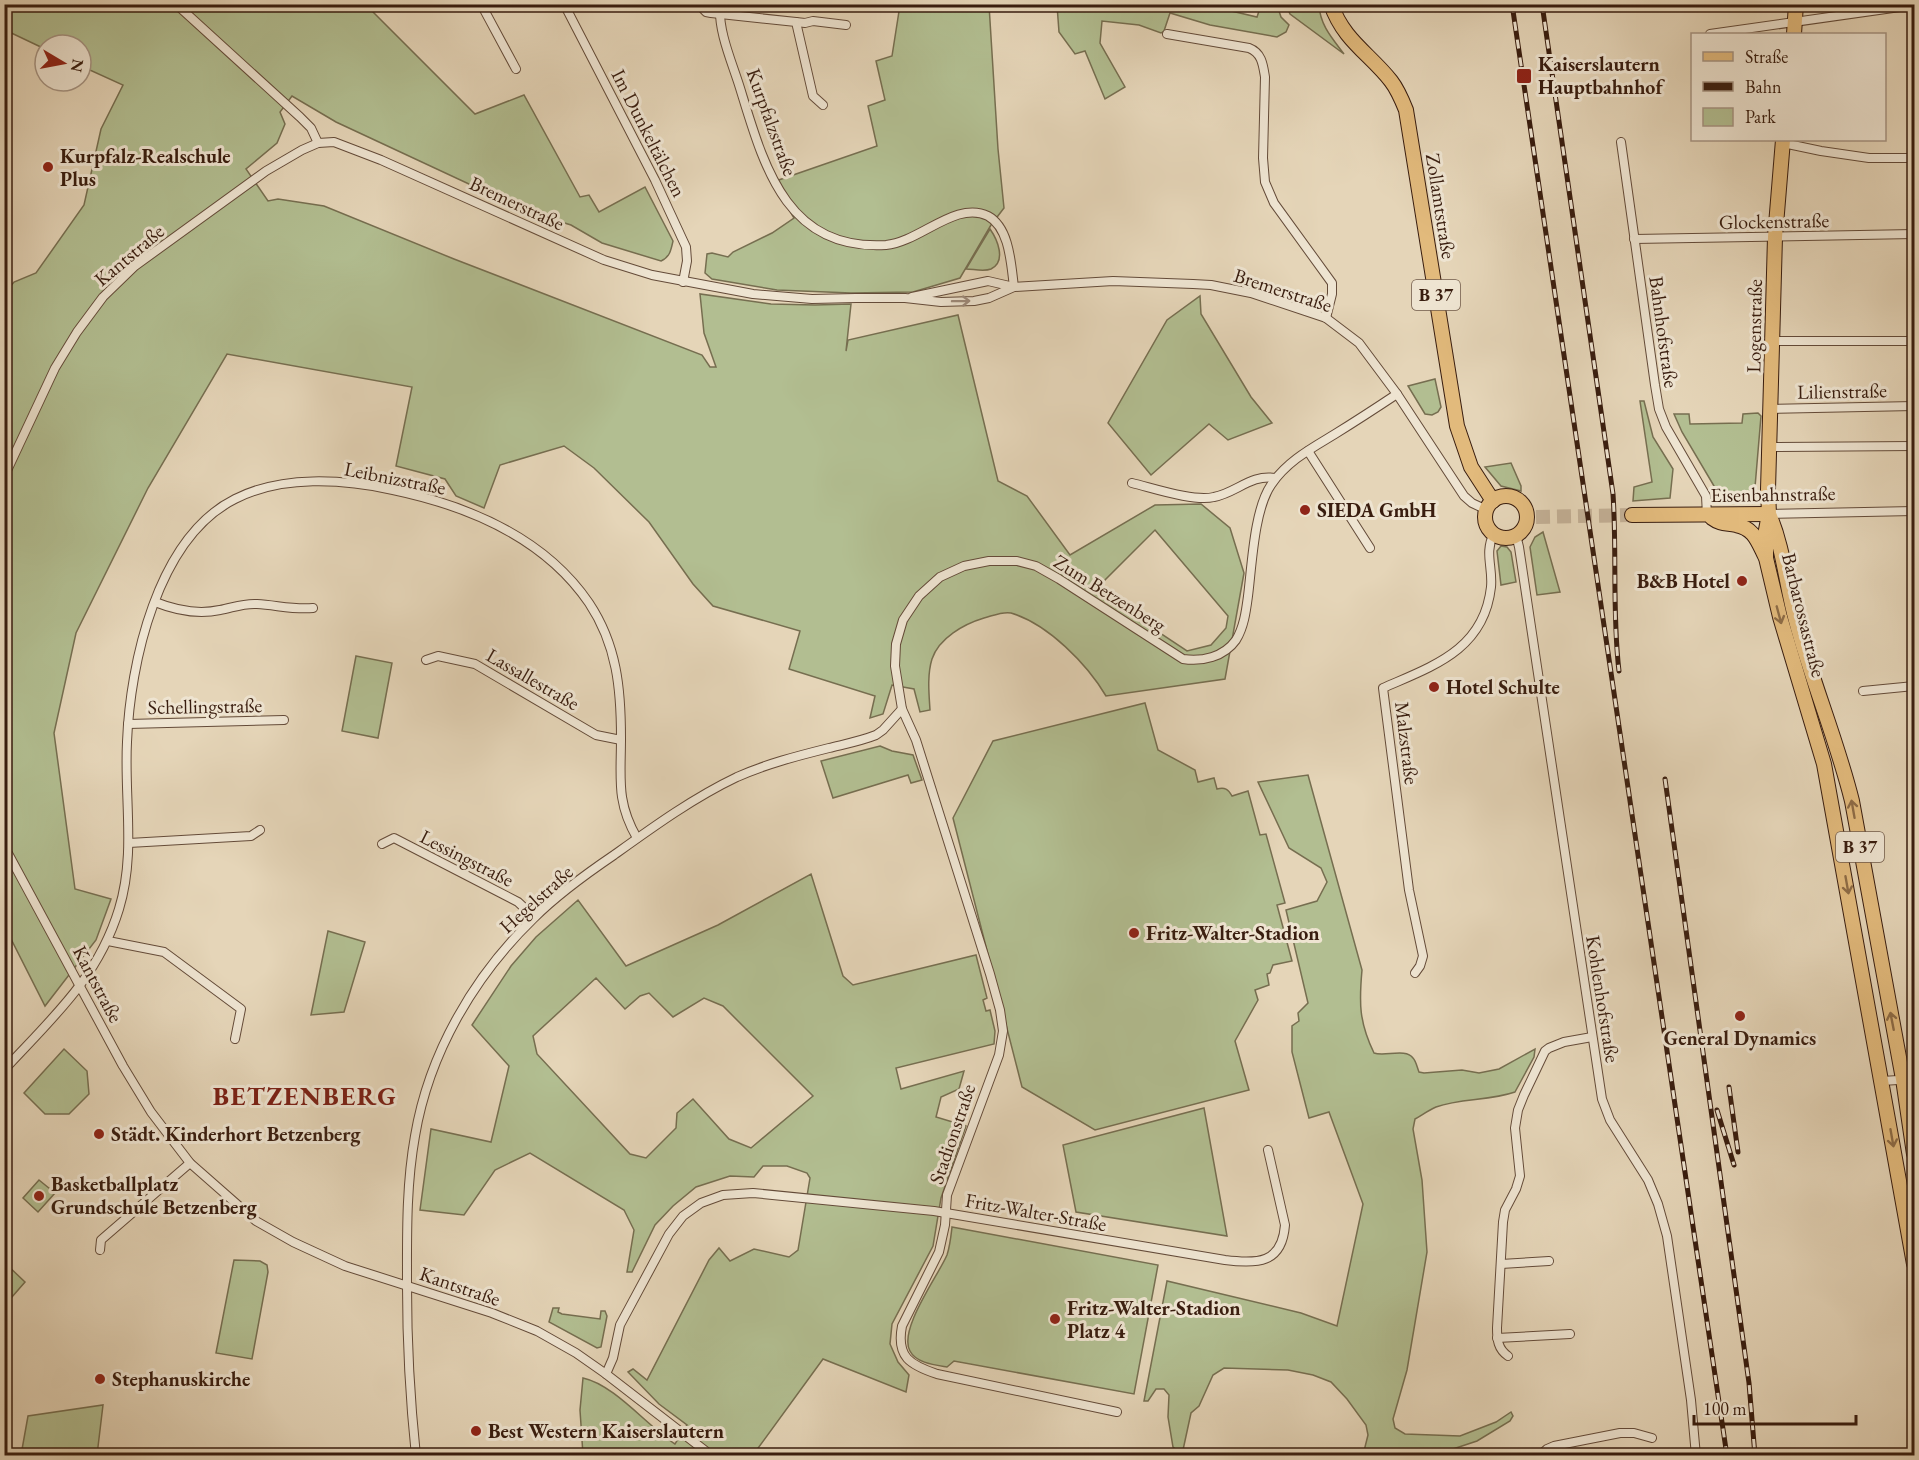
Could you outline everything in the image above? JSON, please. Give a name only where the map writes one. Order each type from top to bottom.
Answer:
[{"type":"main road","name":"Zollamtstraße","points":[[1331,4],[1344,31],[1393,83],[1406,110],[1457,426],[1471,467],[1490,506]]},
{"type":"main road","points":[[1795,28],[1796,4]]},
{"type":"main road","name":"Logenstraße","points":[[1769,514],[1775,237],[1783,141]]},
{"type":"main road","points":[[1504,496],[1515,498],[1531,517],[1516,535],[1506,538],[1494,533],[1487,526],[1486,520],[1490,506],[1504,496]]},
{"type":"main road","name":"Eisenbahnstraße","points":[[1632,515],[1769,514]]},
{"type":"main road","name":"Barbarossastraße","points":[[1769,514],[1766,530],[1766,558],[1780,617],[1824,764],[1914,1263]]},
{"type":"main road","name":"Barbarossastraße","points":[[1769,514],[1780,541],[1796,621],[1842,761],[1852,801],[1909,1079],[1914,1154]]},
{"type":"main road","name":"B 37","points":[[1707,515],[1719,523],[1746,528],[1754,534],[1766,558]]},
{"type":"street","points":[[176,4],[300,117],[311,128],[318,143]]},
{"type":"street","points":[[481,4],[516,69]]},
{"type":"street","name":"Im Dunkeltälchen","points":[[564,4],[655,180],[686,247],[687,261],[683,282]]},
{"type":"street","points":[[698,4],[706,12],[720,9],[796,22],[813,21],[846,25]]},
{"type":"street","points":[[1724,33],[1795,28],[1914,5]]},
{"type":"street","name":"Kurpfalzstraße","points":[[720,9],[721,25],[756,139],[780,191],[799,217],[808,225],[842,242],[863,245],[903,242],[957,214],[969,212],[988,216],[996,222],[1006,240],[1014,286]]},
{"type":"street","points":[[796,22],[813,96],[823,105]]},
{"type":"street","points":[[1167,34],[1249,48],[1259,54],[1265,77],[1263,158],[1265,182],[1274,203],[1332,283],[1332,294],[1326,318]]},
{"type":"street","points":[[1783,141],[1821,151],[1869,158],[1914,158]]},
{"type":"street","name":"Bahnhofstraße","points":[[1621,142],[1659,409],[1676,446],[1706,496],[1707,515]]},
{"type":"street","name":"Bremerstraße","points":[[318,143],[343,144],[614,264],[683,282],[753,294],[812,299],[905,298],[941,302],[990,298],[1014,286]]},
{"type":"street","name":"Kantstraße","points":[[4,477],[55,368],[77,332],[103,297],[135,266],[266,171],[318,143]]},
{"type":"street","name":"Glockenstraße","points":[[1634,239],[1914,234]]},
{"type":"street","name":"Bremerstraße","points":[[905,298],[988,281],[1014,286],[1113,281],[1211,285],[1251,293],[1326,318],[1359,343],[1397,394],[1464,496],[1472,503],[1490,506]]},
{"type":"street","points":[[1773,341],[1914,341]]},
{"type":"street","name":"Zum Betzenberg","points":[[902,709],[895,666],[896,644],[903,620],[919,596],[940,578],[964,566],[989,561],[1017,561],[1036,566],[1183,659],[1204,660],[1218,655],[1235,641],[1241,630],[1246,612],[1260,511],[1275,478],[1295,459],[1397,394]]},
{"type":"street","name":"Lilienstraße","points":[[1771,409],[1914,406]]},
{"type":"street","points":[[1769,447],[1914,446]]},
{"type":"street","points":[[1308,451],[1370,548]]},
{"type":"street","points":[[1132,483],[1188,496],[1210,498],[1250,481],[1263,477],[1275,478]]},
{"type":"street","name":"Leibnizstraße","points":[[4,1070],[80,987],[97,963],[108,941],[123,895],[129,843],[126,748],[128,724],[136,667],[155,602],[173,564],[189,538],[201,524],[233,500],[248,494],[283,485],[324,482],[378,487],[435,501],[473,514],[506,529],[542,552],[577,586],[596,613],[615,662],[620,696],[621,797],[628,822],[637,838]]},
{"type":"street","name":"Eisenbahnstraße","points":[[1769,514],[1914,512]]},
{"type":"street","name":"Malzstraße","points":[[1415,973],[1423,956],[1409,890],[1383,688],[1454,654],[1477,630],[1491,590],[1489,544],[1494,533]]},
{"type":"street","name":"Kohlenhofstraße","points":[[1516,535],[1602,1099],[1610,1119],[1648,1180],[1667,1236],[1691,1400],[1696,1455]]},
{"type":"street","points":[[155,602],[173,609],[196,612],[221,610],[242,604],[313,608]]},
{"type":"street","name":"Lassallestraße","points":[[426,660],[438,656],[474,664],[596,735],[621,740]]},
{"type":"street","points":[[1863,691],[1914,686]]},
{"type":"street","name":"Hegelstraße","points":[[416,1455],[406,1322],[408,1184],[415,1135],[428,1084],[449,1034],[476,988],[502,952],[534,917],[576,882],[697,798],[739,776],[782,760],[876,735],[902,709]]},
{"type":"street","name":"Stadionstraße","points":[[902,709],[916,740],[944,833],[979,936],[1000,1010],[1003,1031],[999,1055],[947,1196],[939,1252],[902,1326],[900,1337],[902,1349],[906,1359],[919,1368],[937,1374],[1117,1412]]},
{"type":"street","name":"Schellingstraße","points":[[128,724],[284,720]]},
{"type":"street","points":[[129,843],[251,836],[260,830]]},
{"type":"street","name":"Lessingstraße","points":[[382,844],[394,838],[518,902],[534,917]]},
{"type":"street","name":"Kantstraße","points":[[4,846],[128,1076],[151,1112],[190,1163],[256,1221],[293,1242],[345,1266],[492,1313],[537,1331],[576,1353],[606,1374],[712,1455]]},
{"type":"street","points":[[108,941],[164,952],[241,1009],[235,1039]]},
{"type":"street","points":[[1508,1356],[1501,1350],[1497,1338],[1505,1210],[1520,1176],[1515,1128],[1518,1110],[1545,1051],[1564,1042],[1592,1037]]},
{"type":"street","points":[[1882,1081],[1909,1079]]},
{"type":"street","name":"Fritz-Walter-Straße","points":[[606,1374],[613,1358],[620,1325],[669,1234],[683,1216],[701,1203],[723,1195],[753,1193],[946,1213],[1225,1260],[1256,1262],[1278,1251],[1284,1238],[1285,1225],[1268,1150]]},
{"type":"street","points":[[100,1250],[101,1240],[190,1163]]},
{"type":"street","points":[[1501,1264],[1549,1261]]},
{"type":"street","points":[[1497,1338],[1570,1334]]},
{"type":"street","points":[[1539,1455],[1554,1446],[1620,1433],[1634,1433],[1652,1438]]},
{"type":"green space","points":[[5,5],[366,5],[475,114],[524,95],[580,197],[589,195],[599,212],[645,187],[673,241],[670,253],[661,261],[602,243],[571,225],[529,212],[336,122],[292,96],[280,112],[285,124],[277,143],[246,169],[268,201],[278,199],[324,206],[702,355],[710,367],[716,367],[704,333],[700,294],[771,304],[851,304],[846,351],[848,340],[958,315],[998,481],[1027,496],[1070,555],[1155,505],[1201,504],[1230,528],[1244,573],[1225,679],[1106,696],[1088,671],[1052,636],[1025,618],[1005,613],[968,624],[946,638],[935,651],[929,671],[930,710],[920,712],[914,689],[892,685],[883,714],[870,718],[875,696],[789,669],[800,631],[713,606],[693,584],[649,522],[594,468],[564,446],[500,465],[484,508],[456,496],[445,479],[396,466],[412,387],[227,354],[148,488],[76,633],[54,733],[75,889],[111,899],[96,940],[45,1006],[5,927],[4,294],[14,282],[36,273],[84,205],[101,129],[123,85],[93,71],[93,33],[33,33],[33,43],[5,30]],"holes":[[[1155,530],[1228,616],[1226,628],[1211,645],[1187,651],[1095,590]]]},
{"type":"green space","points":[[900,5],[989,5],[1004,208],[991,225],[960,278],[913,292],[851,293],[777,290],[712,279],[705,273],[707,254],[728,257],[794,218],[773,182],[877,146],[868,106],[885,100],[876,61],[892,56]]},
{"type":"green space","points":[[1057,5],[1216,5],[1223,9],[1257,17],[1261,5],[1277,5],[1281,17],[1289,25],[1286,32],[1277,37],[1210,25],[1170,13],[1164,31],[1161,33],[1139,25],[1102,21],[1100,43],[1125,87],[1105,99],[1085,51],[1075,54],[1059,32]]},
{"type":"green space","points":[[1286,5],[1319,5],[1324,25],[1344,54],[1290,14]]},
{"type":"green space","points":[[990,229],[999,250],[999,261],[991,269],[966,269]]},
{"type":"green space","points":[[1200,296],[1201,314],[1251,397],[1272,423],[1228,440],[1209,424],[1151,475],[1108,423],[1167,320]]},
{"type":"green space","points":[[1435,379],[1441,407],[1432,415],[1425,414],[1408,386]]},
{"type":"green space","points":[[1640,401],[1644,401],[1653,437],[1673,469],[1670,498],[1633,501],[1634,487],[1652,482]]},
{"type":"green space","points":[[1758,413],[1761,416],[1755,487],[1747,497],[1729,497],[1714,486],[1674,414],[1689,414],[1690,424],[1742,423],[1743,414]]},
{"type":"green space","points":[[1511,463],[1521,491],[1501,486],[1485,467]]},
{"type":"green space","points":[[1543,532],[1560,592],[1537,595],[1530,547],[1535,537]]},
{"type":"green space","points":[[1501,546],[1507,547],[1511,552],[1516,582],[1501,585],[1497,551]]},
{"type":"green space","points":[[356,656],[392,663],[378,738],[342,731]]},
{"type":"green space","name":"Fritz-Walter-Stadion","points":[[1145,703],[1158,750],[1195,770],[1198,782],[1214,778],[1217,789],[1226,789],[1232,796],[1248,791],[1260,835],[1266,834],[1285,903],[1277,905],[1292,961],[1273,965],[1270,973],[1267,974],[1269,985],[1255,990],[1258,1000],[1235,1041],[1249,1090],[1095,1130],[1022,1087],[953,818],[993,741]]},
{"type":"green space","points":[[880,746],[913,755],[922,780],[911,783],[908,775],[833,798],[821,761]]},
{"type":"green space","points":[[1308,775],[1362,970],[1361,1012],[1365,1032],[1374,1053],[1410,1055],[1419,1072],[1424,1073],[1462,1070],[1479,1073],[1499,1069],[1535,1049],[1534,1057],[1515,1092],[1446,1104],[1433,1108],[1415,1119],[1413,1129],[1422,1180],[1427,1252],[1407,1370],[1393,1419],[1395,1428],[1405,1434],[1460,1436],[1496,1422],[1511,1412],[1513,1416],[1510,1421],[1477,1441],[1438,1454],[1363,1455],[1368,1435],[1366,1425],[1347,1399],[1331,1382],[1313,1375],[1288,1370],[1224,1368],[1213,1375],[1199,1406],[1191,1413],[1183,1450],[1178,1451],[1173,1447],[1168,1417],[1169,1395],[1164,1389],[1156,1389],[1148,1401],[1144,1401],[1167,1281],[1301,1313],[1337,1326],[1363,1204],[1329,1112],[1309,1118],[1292,1052],[1292,1026],[1299,1021],[1298,1013],[1308,1003],[1286,910],[1317,901],[1327,882],[1321,868],[1289,848],[1258,782]]},
{"type":"green space","points":[[811,874],[843,976],[853,985],[976,955],[987,998],[983,1000],[986,1011],[990,1010],[995,1031],[994,1044],[896,1068],[901,1089],[964,1071],[959,1089],[941,1097],[936,1117],[966,1126],[941,1198],[933,1246],[892,1324],[890,1344],[898,1362],[909,1375],[906,1392],[823,1359],[753,1455],[583,1455],[580,1410],[583,1378],[595,1382],[619,1397],[675,1444],[687,1425],[659,1404],[628,1372],[633,1369],[647,1380],[709,1260],[719,1248],[730,1261],[754,1249],[789,1257],[798,1250],[810,1178],[807,1173],[787,1166],[763,1166],[754,1177],[730,1176],[696,1187],[655,1225],[632,1272],[627,1272],[634,1230],[624,1210],[530,1153],[495,1170],[464,1215],[420,1210],[431,1129],[491,1142],[509,1066],[472,1025],[511,966],[536,937],[578,900],[626,966],[718,925]],"holes":[[[596,978],[625,1009],[640,996],[649,993],[673,1017],[704,998],[723,1006],[813,1096],[751,1148],[729,1139],[693,1099],[677,1113],[676,1128],[646,1158],[630,1154],[537,1054],[533,1036]]]},
{"type":"green space","points":[[328,931],[365,942],[344,1012],[311,1015]]},
{"type":"green space","points":[[64,1049],[87,1071],[89,1094],[69,1114],[45,1114],[24,1093]]},
{"type":"green space","points":[[1204,1108],[1227,1236],[1076,1212],[1063,1145]]},
{"type":"green space","name":"Basketballplatz Grundschule Betzenberg","points":[[39,1180],[55,1193],[38,1212],[23,1198]]},
{"type":"green space","name":"Fritz-Walter-Stadion Platz 4","points":[[952,1227],[1158,1265],[1134,1394],[954,1361],[947,1367],[926,1363],[913,1355],[908,1342],[909,1330],[947,1255]]},
{"type":"green space","points":[[234,1260],[260,1261],[267,1265],[268,1272],[252,1359],[216,1353]]},
{"type":"green space","points":[[5,1263],[25,1282],[5,1305]]},
{"type":"green space","points":[[553,1308],[559,1308],[558,1312],[562,1314],[600,1319],[601,1311],[605,1311],[607,1316],[601,1347],[597,1348],[549,1322]]},
{"type":"green space","points":[[103,1405],[97,1455],[21,1455],[28,1416]]},
{"type":"tunnel","points":[[1536,517],[1632,515]]},
{"type":"railway","points":[[1512,4],[1727,1456]]},
{"type":"railway","points":[[1542,4],[1613,494],[1619,671]]},
{"type":"railway","points":[[1665,779],[1749,1383],[1755,1456]]},
{"type":"railway","points":[[1729,1087],[1738,1152]]},
{"type":"railway","points":[[1717,1110],[1734,1165]]},
{"type":"place","name":"Kaiserslautern Hauptbahnhof","points":[[1524,76]]},
{"type":"place","name":"Kurpfalz-Realschule Plus","points":[[48,167]]},
{"type":"place","name":"SIEDA GmbH","points":[[1305,510]]},
{"type":"place","name":"B&B Hotel","points":[[1742,581]]},
{"type":"place","name":"Hotel Schulte","points":[[1434,687]]},
{"type":"place","name":"Fritz-Walter-Stadion","points":[[1134,933]]},
{"type":"place","name":"General Dynamics","points":[[1740,1016]]},
{"type":"place","name":"Städt. Kinderhort Betzenberg","points":[[99,1134]]},
{"type":"place","name":"Basketballplatz Grundschule Betzenberg","points":[[39,1196]]},
{"type":"place","name":"Fritz-Walter-Stadion Platz 4","points":[[1055,1319]]},
{"type":"place","name":"Stephanuskirche","points":[[100,1379]]},
{"type":"place","name":"Best Western Kaiserslautern","points":[[476,1431]]},
{"type":"district","name":"BETZENBERG","points":[[305,1096]]}]
